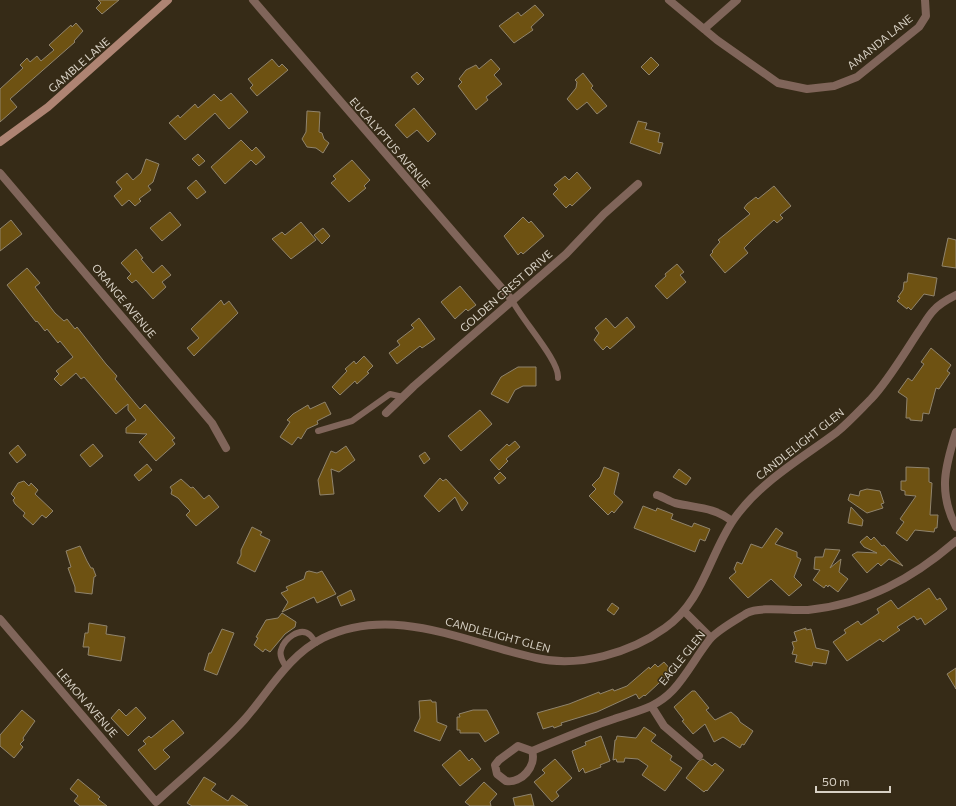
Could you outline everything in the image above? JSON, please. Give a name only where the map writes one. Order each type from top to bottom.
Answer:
[{"type":"street","name":"GAMBLE LANE","points":[[0,142],[48,107],[168,0]]},
{"type":"street","name":"EUCALYPTUS AVENUE","points":[[253,0],[512,300]]},
{"type":"street","name":"AMANDA LANE","points":[[669,0],[704,29],[778,83],[807,89],[834,86],[857,77],[919,27],[926,16],[924,0]]},
{"type":"street","points":[[704,29],[737,0]]},
{"type":"street","name":"ORANGE AVENUE","points":[[0,173],[212,422],[226,448]]},
{"type":"street","name":"GOLDEN CREST DRIVE","points":[[386,413],[512,300],[566,254],[604,214],[638,184]]},
{"type":"street","name":"CANDLELIGHT GLEN","points":[[156,802],[244,719],[269,686],[294,659],[316,643],[348,628],[363,625],[396,624],[435,630],[537,659],[555,661],[594,658],[634,646],[665,628],[684,611],[695,596],[732,521],[748,500],[767,483],[840,430],[874,397],[934,310],[956,295]]},
{"type":"street","points":[[956,432],[945,467],[944,486],[952,519],[956,527]]},
{"type":"street","points":[[657,495],[674,503],[722,513],[732,521]]},
{"type":"street","name":"EAGLE GLEN","points":[[532,751],[614,718],[652,707],[673,690],[711,638],[749,612],[762,610],[792,611],[826,608],[865,598],[890,587],[935,559],[956,541]]},
{"type":"street","points":[[684,611],[711,638]]},
{"type":"street","name":"LEMON AVENUE","points":[[0,619],[156,802]]},
{"type":"street","points":[[652,707],[664,726],[699,756]]},
{"type":"street","points":[[518,746],[524,747],[532,751],[534,763],[531,768],[516,780],[506,781],[497,774],[495,765],[514,748],[518,746]]},
{"type":"lane","points":[[512,300],[523,320],[556,365],[558,378]]},
{"type":"lane","points":[[318,431],[352,421],[390,394],[403,397]]},
{"type":"lane","points":[[286,667],[280,650],[285,642],[293,635],[304,632],[310,634],[316,643]]},
{"type":"building","points":[[98,0],[119,0],[102,14],[96,8],[101,3]]},
{"type":"building","points":[[535,5],[544,15],[531,27],[533,30],[514,43],[499,26],[518,12],[521,16]]},
{"type":"building","points":[[76,23],[83,31],[74,41],[75,42],[10,99],[17,107],[0,122],[0,89],[23,68],[20,65],[27,58],[30,62],[37,56],[41,61],[54,50],[49,45],[71,25],[72,27]]},
{"type":"building","points":[[651,57],[659,65],[649,75],[641,67]]},
{"type":"building","points":[[272,59],[279,67],[282,64],[288,70],[257,96],[250,88],[253,85],[248,79]]},
{"type":"building","points":[[491,59],[500,69],[494,75],[502,84],[486,97],[488,100],[476,110],[458,86],[462,82],[459,79],[466,70],[476,65],[479,69]]},
{"type":"building","points":[[417,72],[424,79],[418,85],[411,77]]},
{"type":"building","points":[[583,73],[593,86],[591,88],[607,106],[597,114],[587,102],[577,110],[567,99],[576,88],[577,82],[575,80]]},
{"type":"building","points":[[231,93],[248,112],[229,129],[215,113],[185,140],[169,123],[178,115],[180,118],[195,104],[198,108],[214,94],[221,101]]},
{"type":"building","points":[[414,108],[436,134],[428,142],[417,130],[407,138],[395,125]]},
{"type":"building","points":[[307,111],[320,112],[319,132],[322,133],[324,139],[329,143],[323,153],[316,148],[307,147],[302,139],[306,132]]},
{"type":"building","points":[[638,121],[647,123],[645,129],[660,133],[658,142],[663,143],[660,154],[630,143]]},
{"type":"building","points":[[241,140],[252,151],[256,147],[265,157],[256,165],[251,160],[225,184],[211,167]]},
{"type":"building","points":[[198,154],[205,161],[199,166],[192,159]]},
{"type":"building","points":[[146,159],[159,164],[153,182],[148,186],[151,190],[139,199],[141,201],[135,206],[129,200],[122,206],[114,196],[122,189],[116,182],[127,173],[133,180],[141,173]]},
{"type":"building","points":[[352,160],[370,180],[364,186],[366,188],[349,202],[331,183],[336,179],[333,176]]},
{"type":"building","points":[[577,172],[591,188],[572,206],[570,204],[566,208],[553,194],[558,189],[554,185],[565,176],[569,180]]},
{"type":"building","points":[[196,180],[206,192],[197,199],[187,188]]},
{"type":"building","points":[[774,186],[791,206],[780,215],[783,218],[777,223],[774,220],[744,248],[748,253],[725,273],[710,255],[720,242],[718,240],[750,214],[744,208],[747,204],[756,197],[758,199]]},
{"type":"building","points":[[170,212],[181,225],[162,241],[150,228]]},
{"type":"building","points":[[523,217],[529,223],[531,221],[544,236],[523,254],[521,252],[518,255],[504,236]]},
{"type":"building","points":[[11,220],[22,234],[0,251],[0,229]]},
{"type":"building","points":[[301,222],[316,240],[291,259],[272,239],[282,232],[285,235]]},
{"type":"building","points":[[323,228],[330,236],[322,244],[314,235]]},
{"type":"building","points":[[948,238],[956,240],[956,268],[942,266]]},
{"type":"building","points":[[136,249],[143,258],[141,259],[153,273],[162,265],[171,275],[162,282],[166,287],[153,299],[136,280],[132,283],[127,278],[131,274],[121,263]]},
{"type":"building","points":[[677,264],[684,272],[680,275],[686,282],[667,299],[655,286],[666,276],[665,274]]},
{"type":"building","points":[[27,268],[40,283],[35,287],[55,313],[64,321],[67,319],[75,329],[77,327],[117,376],[115,379],[140,409],[145,404],[175,438],[172,440],[175,444],[156,461],[139,442],[147,434],[126,433],[126,428],[136,420],[128,410],[128,404],[116,414],[84,377],[81,379],[76,373],[61,386],[54,379],[59,374],[56,371],[73,357],[60,341],[58,343],[47,329],[45,331],[37,321],[36,322],[7,285]]},
{"type":"building","points":[[908,273],[937,278],[934,296],[924,294],[911,310],[908,307],[907,309],[897,301],[903,290],[904,282],[907,282]]},
{"type":"building","points":[[460,286],[476,305],[468,311],[466,309],[455,319],[441,302]]},
{"type":"building","points":[[221,300],[224,305],[229,301],[238,313],[194,356],[187,348],[199,338],[191,329]]},
{"type":"building","points":[[627,317],[635,327],[610,349],[607,346],[603,350],[594,340],[599,333],[595,328],[606,318],[615,328]]},
{"type":"building","points":[[419,318],[435,339],[422,348],[420,346],[397,364],[389,353],[400,345],[397,341],[414,328],[411,325]]},
{"type":"building","points":[[931,348],[951,365],[947,371],[950,373],[939,389],[936,388],[929,414],[923,413],[922,421],[910,420],[910,418],[906,418],[907,398],[898,392],[908,378],[912,381],[924,364],[921,362]]},
{"type":"building","points":[[364,356],[373,366],[367,372],[369,373],[357,384],[355,381],[340,395],[332,387],[347,371],[345,369],[354,361],[356,364]]},
{"type":"building","points":[[518,367],[536,367],[536,386],[523,386],[515,390],[508,403],[491,394],[501,377]]},
{"type":"building","points":[[325,402],[331,414],[317,421],[318,424],[307,429],[301,439],[298,437],[292,445],[280,437],[290,422],[287,420],[293,414],[308,405],[310,409]]},
{"type":"building","points":[[480,410],[492,424],[461,451],[448,436]]},
{"type":"building","points":[[515,441],[520,447],[506,459],[508,461],[499,470],[490,460],[507,444],[509,446]]},
{"type":"building","points":[[93,444],[103,456],[90,467],[80,455]]},
{"type":"building","points":[[18,445],[26,455],[17,463],[9,453]]},
{"type":"building","points":[[346,446],[355,460],[339,472],[331,469],[334,494],[320,495],[318,480],[331,451],[336,453]]},
{"type":"building","points":[[425,452],[430,459],[424,464],[419,456]]},
{"type":"building","points":[[147,464],[152,470],[139,481],[134,475]]},
{"type":"building","points":[[604,467],[619,473],[614,494],[623,502],[614,513],[612,511],[608,515],[589,496],[596,489],[592,485],[600,477]]},
{"type":"building","points":[[906,467],[929,468],[929,482],[932,483],[930,515],[938,515],[937,528],[935,528],[934,532],[915,530],[907,541],[896,533],[904,522],[900,519],[916,496],[905,495],[905,491],[901,490],[901,481],[906,481]]},
{"type":"building","points":[[679,469],[691,478],[686,485],[673,477]]},
{"type":"building","points":[[500,472],[506,478],[499,484],[494,478]]},
{"type":"building","points":[[440,478],[443,481],[446,479],[468,503],[462,511],[455,497],[439,512],[424,496]]},
{"type":"building","points":[[181,479],[191,488],[193,487],[204,499],[209,495],[219,507],[196,526],[186,515],[190,511],[178,498],[171,494],[172,490],[170,487]]},
{"type":"building","points":[[24,481],[29,486],[31,483],[38,490],[35,494],[53,511],[46,518],[42,515],[33,525],[23,516],[25,513],[15,504],[13,500],[15,498],[11,494],[18,483]]},
{"type":"building","points":[[867,489],[880,491],[884,503],[881,504],[883,508],[867,513],[848,500],[850,494],[859,496],[860,491]]},
{"type":"building","points":[[643,506],[656,511],[657,508],[673,514],[671,519],[692,527],[694,523],[710,529],[705,541],[700,539],[695,552],[634,528]]},
{"type":"building","points":[[851,507],[863,520],[862,526],[848,523]]},
{"type":"building","points":[[252,527],[262,532],[260,535],[270,540],[255,572],[237,563],[241,555],[241,550]]},
{"type":"building","points":[[776,528],[783,533],[775,544],[797,552],[797,557],[801,559],[794,577],[802,585],[789,596],[771,579],[748,598],[729,578],[736,572],[734,569],[737,562],[742,564],[751,544],[762,548]]},
{"type":"building","points":[[867,536],[871,540],[874,537],[882,546],[884,545],[903,566],[889,559],[881,566],[878,563],[867,573],[852,555],[857,552],[877,553],[864,547],[860,542]]},
{"type":"building","points":[[80,546],[96,576],[94,577],[92,594],[75,592],[75,587],[68,568],[71,567],[66,551]]},
{"type":"building","points":[[825,549],[840,550],[830,568],[841,559],[839,572],[848,579],[838,592],[829,585],[828,587],[826,585],[824,588],[813,580],[820,570],[814,569],[815,557],[823,557]]},
{"type":"building","points":[[309,571],[317,573],[322,571],[336,594],[317,603],[314,597],[282,612],[288,602],[281,593],[288,590],[286,587],[304,579],[306,572]]},
{"type":"building","points":[[929,588],[937,600],[940,598],[947,609],[925,625],[921,618],[917,620],[914,616],[897,627],[900,630],[883,642],[880,639],[847,661],[833,642],[846,633],[844,630],[858,621],[861,625],[879,613],[877,609],[891,600],[898,609]]},
{"type":"building","points":[[351,590],[355,600],[341,606],[337,597]]},
{"type":"building","points":[[612,603],[619,608],[614,615],[607,610]]},
{"type":"building","points":[[282,613],[296,622],[295,627],[285,634],[270,652],[265,649],[263,652],[254,645],[258,638],[256,637],[266,620],[278,618]]},
{"type":"building","points":[[89,623],[107,626],[106,634],[125,637],[121,661],[88,655],[89,647],[83,647],[85,633],[88,633]]},
{"type":"building","points":[[806,628],[806,630],[811,629],[816,648],[829,651],[826,664],[813,662],[812,666],[795,662],[797,655],[792,654],[794,648],[792,642],[797,641],[794,632]]},
{"type":"building","points":[[222,629],[234,633],[217,675],[204,670],[209,653],[211,653]]},
{"type":"building","points":[[664,662],[672,671],[645,696],[644,695],[639,699],[636,694],[597,712],[561,723],[562,725],[554,728],[553,726],[543,729],[537,713],[569,704],[599,692],[600,694],[613,689],[614,691],[627,686],[649,667],[650,669],[655,664],[658,667]]},
{"type":"building","points":[[956,668],[956,689],[947,674]]},
{"type":"building","points":[[692,691],[695,691],[709,708],[706,710],[715,720],[731,712],[740,722],[753,731],[744,745],[742,744],[740,748],[723,737],[714,742],[705,724],[693,734],[682,721],[684,720],[674,707]]},
{"type":"building","points":[[431,700],[432,702],[436,702],[437,722],[447,726],[440,741],[414,731],[420,718],[419,701]]},
{"type":"building","points":[[136,707],[146,718],[128,736],[111,718],[119,709],[126,716]]},
{"type":"building","points":[[22,710],[35,721],[20,744],[23,747],[14,758],[0,746],[0,735]]},
{"type":"building","points":[[473,710],[487,710],[499,733],[485,742],[479,733],[460,733],[460,730],[457,730],[457,717],[460,717],[459,714]]},
{"type":"building","points":[[173,720],[184,733],[163,750],[170,757],[155,770],[138,750],[146,744],[143,741],[149,736],[151,738]]},
{"type":"building","points":[[644,727],[656,735],[651,741],[672,756],[670,760],[682,768],[665,791],[642,775],[648,766],[638,759],[625,758],[624,762],[617,762],[616,759],[613,760],[615,740],[617,736],[636,738]]},
{"type":"building","points":[[601,736],[610,761],[600,765],[601,767],[585,773],[583,768],[579,772],[572,751],[586,745],[585,742]]},
{"type":"building","points":[[460,750],[469,761],[472,758],[481,769],[460,786],[442,765]]},
{"type":"building","points":[[555,759],[572,778],[556,792],[559,796],[552,802],[534,782],[545,773],[542,770]]},
{"type":"building","points":[[703,759],[712,766],[715,763],[724,770],[707,791],[706,790],[704,792],[686,778],[699,761]]},
{"type":"building","points":[[204,777],[216,784],[211,790],[228,801],[232,795],[248,806],[192,806],[187,803]]},
{"type":"building","points":[[78,779],[100,797],[98,799],[107,806],[80,806],[74,801],[78,796],[70,789]]},
{"type":"building","points":[[484,782],[497,794],[490,802],[491,806],[470,806],[465,802]]},
{"type":"building","points":[[531,794],[534,806],[515,806],[513,798]]}]
